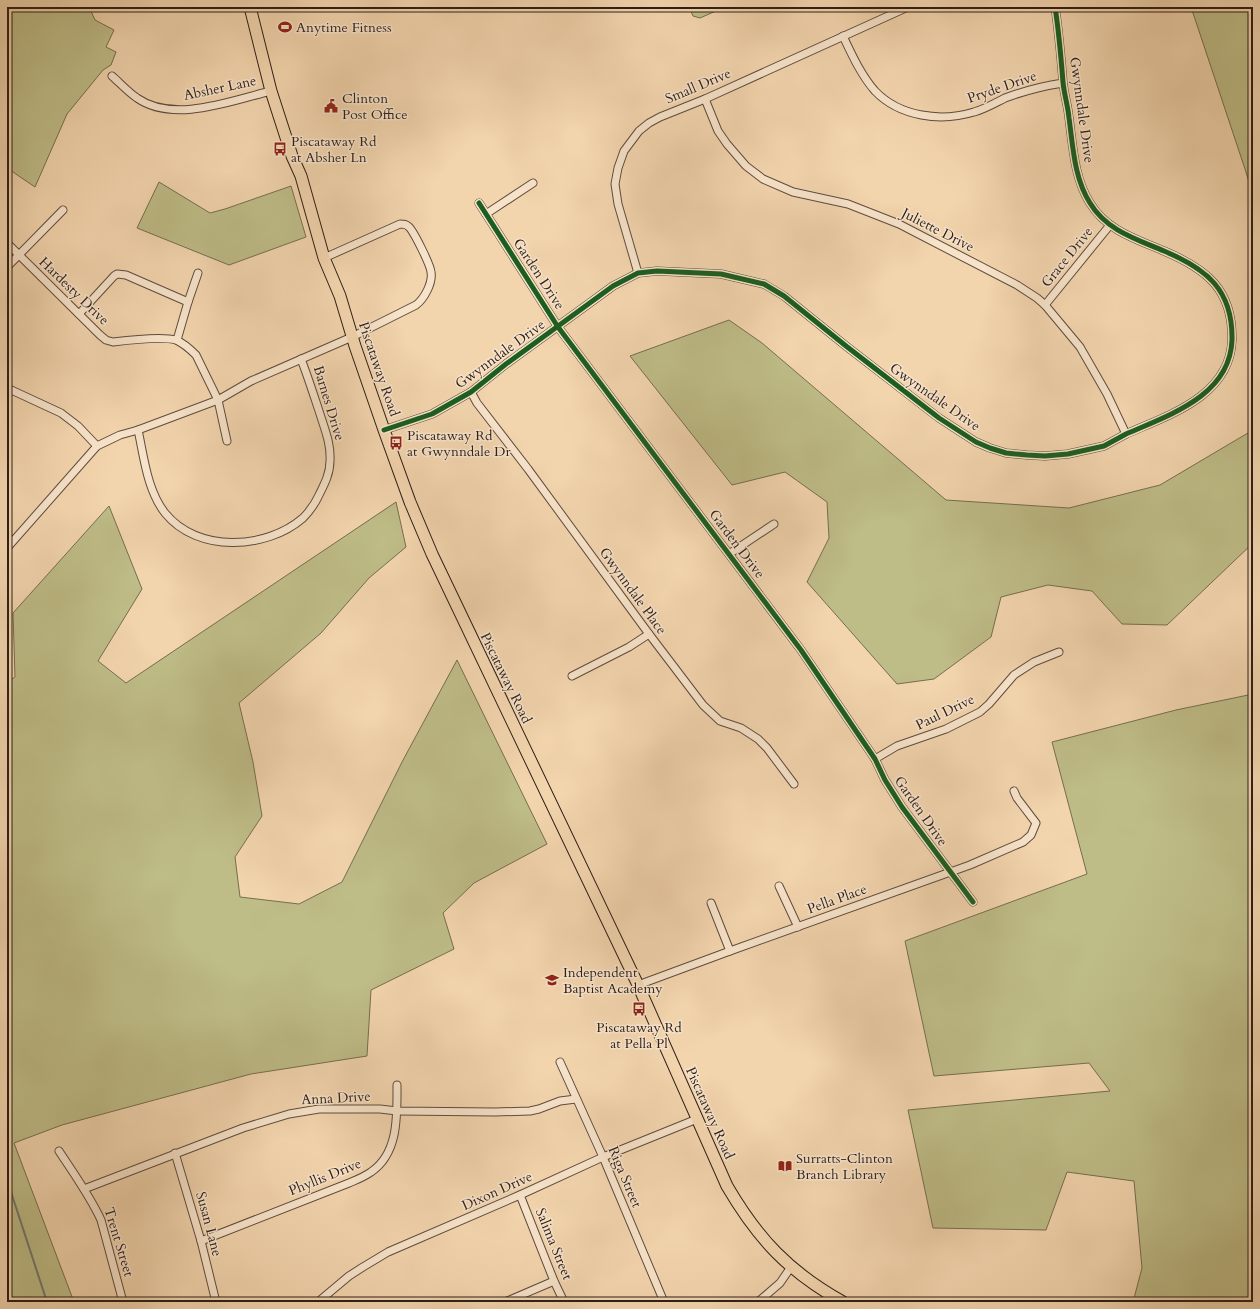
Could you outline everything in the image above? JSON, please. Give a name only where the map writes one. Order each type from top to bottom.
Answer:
[{"type":"main road","name":"Piscataway Road","points":[[250,7],[271,91],[281,123],[289,141],[292,156],[301,176],[324,258],[340,296],[352,337],[410,502],[432,554],[638,985],[727,1186],[744,1214],[766,1243],[791,1267],[816,1286],[844,1302]]},
{"type":"street","name":"Small Drive","points":[[638,273],[616,194],[616,176],[621,158],[633,138],[649,123],[908,7]]},
{"type":"street","name":"Gwynndale Drive","points":[[384,430],[432,414],[471,392],[613,286],[638,273],[663,272],[721,274],[764,284],[784,296],[863,360],[939,418],[976,442],[990,448],[1006,452],[1045,456],[1068,454],[1104,446],[1126,434],[1193,403],[1212,388],[1228,359],[1231,348],[1232,329],[1228,307],[1218,286],[1201,270],[1165,251],[1126,235],[1110,225],[1090,203],[1080,182],[1073,148],[1063,83],[1061,42],[1055,7]]},
{"type":"street","name":"Pryde Drive","points":[[843,36],[854,61],[875,91],[888,102],[925,116],[948,117],[975,112],[1024,91],[1063,83]]},
{"type":"street","name":"Absher Lane","points":[[112,76],[138,99],[153,105],[176,110],[204,107],[271,91]]},
{"type":"street","name":"Juliette Drive","points":[[705,99],[718,131],[727,144],[746,166],[763,179],[793,192],[848,204],[899,224],[1017,285],[1045,305],[1080,347],[1107,394],[1126,434]]},
{"type":"street","points":[[486,214],[533,183]]},
{"type":"street","name":"Garden Drive","points":[[479,203],[558,327],[801,650],[875,759],[894,794],[915,825],[973,902]]},
{"type":"street","points":[[7,267],[63,210]]},
{"type":"street","points":[[7,548],[96,446],[120,435],[138,430],[218,400],[251,381],[352,337],[416,306],[422,301],[430,282],[431,272],[413,231],[405,224],[394,227],[324,258]]},
{"type":"street","name":"Grace Drive","points":[[1045,305],[1110,225]]},
{"type":"street","name":"Hardesty Drive","points":[[7,243],[106,340],[113,342],[152,339],[176,340]]},
{"type":"street","points":[[198,273],[176,340],[196,355],[218,400],[227,441]]},
{"type":"street","points":[[79,314],[117,274],[126,275],[188,302]]},
{"type":"street","name":"Barnes Drive","points":[[138,430],[150,482],[155,494],[165,513],[180,528],[198,537],[224,543],[248,542],[280,532],[301,519],[315,502],[328,477],[330,463],[329,441],[301,359]]},
{"type":"street","points":[[7,388],[61,413],[78,426],[96,446]]},
{"type":"street","name":"Gwynndale Place","points":[[471,392],[477,403],[532,475],[685,683],[713,716],[720,721],[741,728],[758,739],[767,748],[794,784]]},
{"type":"street","points":[[729,554],[774,524]]},
{"type":"street","points":[[572,676],[629,647],[649,634]]},
{"type":"street","name":"Paul Drive","points":[[875,759],[897,746],[946,729],[980,712],[989,704],[1014,674],[1034,662],[1059,652]]},
{"type":"street","name":"Pella Place","points":[[638,985],[950,872],[1023,842],[1032,835],[1036,824],[1014,791]]},
{"type":"street","points":[[779,886],[798,927]]},
{"type":"street","points":[[711,903],[730,951]]},
{"type":"street","name":"Riga Street","points":[[560,1062],[603,1157],[664,1302]]},
{"type":"street","name":"Phyllis Drive","points":[[201,1241],[349,1183],[372,1172],[384,1160],[390,1148],[397,1111],[397,1085]]},
{"type":"street","name":"Anna Drive","points":[[84,1189],[243,1128],[289,1114],[319,1109],[380,1109],[397,1111],[530,1111],[560,1101],[576,1098]]},
{"type":"street","name":"Dixon Drive","points":[[318,1302],[363,1266],[388,1252],[520,1195],[603,1157],[697,1120]]},
{"type":"street","name":"Trent Street","points":[[59,1151],[84,1189],[101,1220],[123,1302]]},
{"type":"street","name":"Susan Lane","points":[[175,1153],[201,1241],[216,1302]]},
{"type":"street","name":"Salima Street","points":[[520,1195],[564,1302]]},
{"type":"street","points":[[758,1302],[780,1283],[791,1267]]},
{"type":"street","points":[[505,1302],[554,1280]]},
{"type":"shaded area","points":[[7,7],[89,7],[95,20],[114,30],[106,47],[116,52],[111,65],[103,70],[67,114],[35,187],[7,168]]},
{"type":"shaded area","points":[[689,7],[725,7],[700,18],[693,16]]},
{"type":"shaded area","points":[[1191,7],[1253,7],[1253,195],[1245,169]]},
{"type":"shaded area","points":[[159,182],[210,213],[291,186],[306,237],[229,265],[137,228]]},
{"type":"shaded area","points":[[729,320],[762,343],[946,500],[1069,508],[1160,485],[1253,430],[1253,543],[1167,625],[1122,624],[1092,591],[1048,585],[1001,597],[991,637],[934,679],[897,684],[807,582],[829,538],[827,502],[785,472],[732,485],[630,356]]},
{"type":"shaded area","points":[[396,502],[406,547],[369,578],[321,633],[239,703],[253,762],[262,816],[235,857],[240,897],[299,904],[342,882],[402,762],[457,660],[547,844],[474,883],[443,913],[454,949],[371,990],[367,1056],[251,1074],[62,1125],[14,1143],[74,1302],[7,1302],[7,682],[15,677],[13,613],[109,506],[142,589],[98,661],[126,683]]},
{"type":"shaded area","points":[[1253,694],[1253,1302],[1133,1302],[1142,1268],[1134,1181],[1067,1172],[1046,1230],[933,1228],[908,1110],[1110,1091],[1089,1063],[934,1076],[905,941],[1087,874],[1052,742],[1176,710]]},
{"type":"waterway","points":[[7,1187],[11,1192],[47,1302]]},
{"type":"cycle path","points":[[384,430],[432,414],[471,392],[506,364],[613,286],[638,273],[657,271],[721,274],[764,284],[784,296],[939,418],[976,442],[1006,453],[1045,456],[1068,454],[1104,446],[1126,434],[1178,411],[1194,401],[1209,389],[1221,376],[1229,359],[1232,340],[1228,308],[1222,295],[1205,274],[1193,265],[1179,258],[1122,233],[1104,220],[1090,203],[1077,173],[1073,151],[1055,7]]},
{"type":"cycle path","points":[[479,203],[558,327],[801,650],[875,759],[885,780],[902,807],[973,902]]},
{"type":"place","name":"Anytime Fitness","points":[[285,27]]},
{"type":"place","name":"Clinton Post Office","points":[[331,106]]},
{"type":"place","name":"Piscataway Rd at Absher Ln","points":[[280,149]]},
{"type":"place","name":"Piscataway Rd at Gwynndale Dr","points":[[396,443]]},
{"type":"place","name":"Independent Baptist Academy","points":[[552,980]]},
{"type":"place","name":"Piscataway Rd at Pella Pl","points":[[639,1009]]},
{"type":"place","name":"Surratts-Clinton Branch Library","points":[[785,1166]]}]
